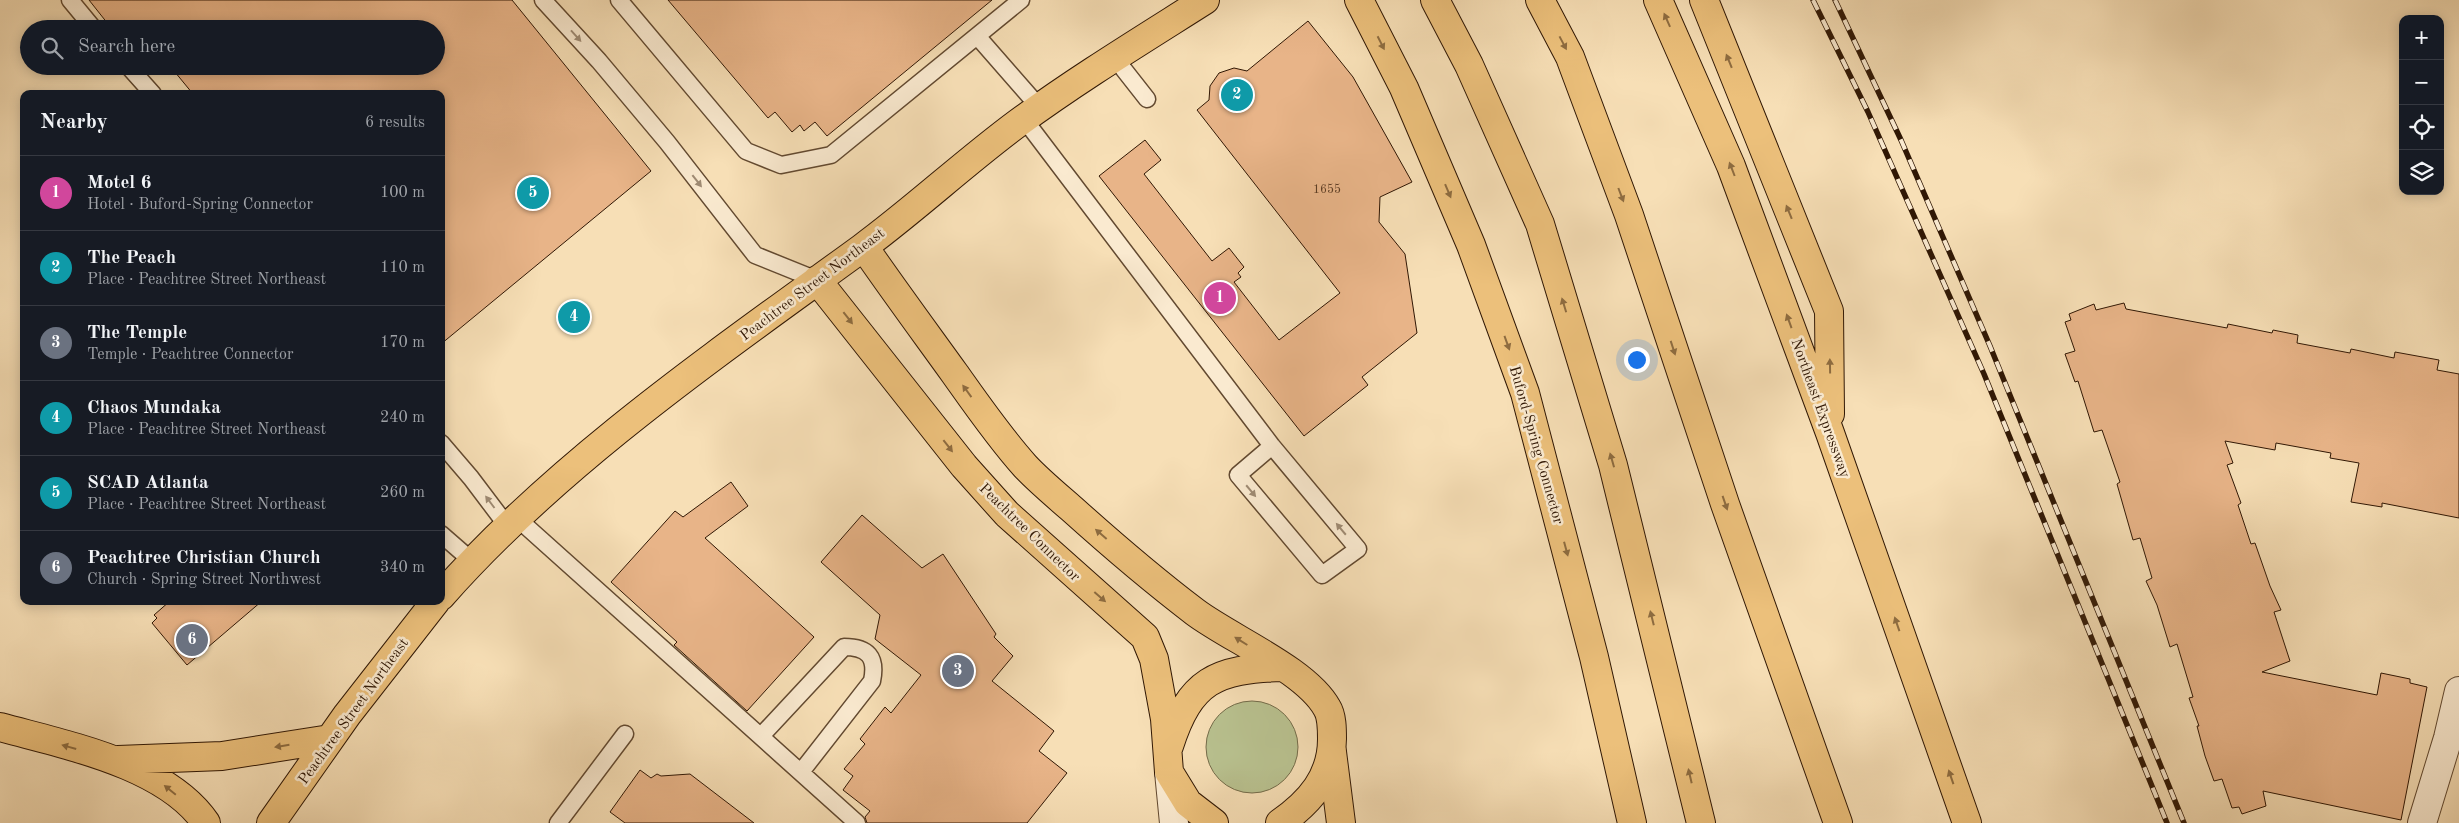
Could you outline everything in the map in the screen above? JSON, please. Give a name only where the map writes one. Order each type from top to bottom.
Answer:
[{"type":"main road","name":"Peachtree Street Northeast","points":[[445,591],[472,561],[513,523],[630,422],[817,280],[864,247],[1032,113],[1114,57],[1206,0]]},
{"type":"main road","name":"Buford-Spring Connector","points":[[1359,0],[1404,88],[1468,236],[1525,393],[1594,657],[1632,823]]},
{"type":"main road","points":[[1435,0],[1469,65],[1540,224],[1613,465],[1702,823]]},
{"type":"main road","points":[[1540,0],[1570,57],[1629,215],[1725,504],[1838,823]]},
{"type":"main road","name":"Northeast Expressway","points":[[1658,0],[1731,166],[1830,432],[1967,823]]},
{"type":"main road","points":[[1704,0],[1829,311],[1830,432]]},
{"type":"main road","points":[[864,247],[984,415],[1026,466],[1079,516],[1197,613],[1282,667],[1315,692],[1328,709],[1332,728],[1332,752],[1341,823]]},
{"type":"main road","name":"Peachtree Connector","points":[[817,280],[964,466],[995,500],[1050,554],[1145,637],[1154,659],[1169,760],[1188,803],[1214,823]]},
{"type":"main road","name":"Peachtree Street Northeast","points":[[271,823],[330,739],[433,605]]},
{"type":"main road","points":[[1169,760],[1182,712],[1195,694],[1213,679],[1235,670],[1282,667]]},
{"type":"main road","points":[[0,727],[116,760],[163,784],[201,816],[206,823]]},
{"type":"main road","points":[[116,760],[222,756],[330,739]]},
{"type":"main road","points":[[1280,823],[1299,810],[1315,794],[1325,776],[1332,752]]},
{"type":"street","points":[[2422,823],[2456,721],[2459,691]]},
{"type":"street","points":[[1169,760],[1174,823]]},
{"type":"lane","points":[[70,0],[87,20]]},
{"type":"lane","points":[[543,0],[636,106],[756,255],[817,280]]},
{"type":"lane","points":[[619,0],[746,152],[781,165],[831,156],[1021,0]]},
{"type":"lane","points":[[977,36],[1272,446],[1358,548],[1322,575],[1238,475],[1272,446]]},
{"type":"lane","points":[[1114,57],[1146,99]]},
{"type":"lane","points":[[137,75],[150,90]]},
{"type":"lane","points":[[445,448],[513,523],[761,736],[857,823]]},
{"type":"lane","points":[[445,537],[472,561]]},
{"type":"lane","points":[[761,736],[844,647],[858,647],[870,657],[875,667],[872,682],[801,772]]},
{"type":"lane","points":[[558,823],[625,734]]},
{"type":"green space","points":[[1252,701],[1270,704],[1285,714],[1295,729],[1298,747],[1295,765],[1285,780],[1270,790],[1252,793],[1234,790],[1219,780],[1209,765],[1206,747],[1209,729],[1219,714],[1234,704]]},
{"type":"building","points":[[89,0],[512,0],[651,171],[445,341],[445,90],[190,90],[177,75],[445,75],[445,20],[105,20]]},
{"type":"building","points":[[668,0],[992,0],[827,136],[815,122],[804,131],[800,125],[792,132],[775,112],[768,118]]},
{"type":"building","points":[[1308,21],[1353,77],[1412,182],[1380,197],[1379,222],[1405,254],[1417,333],[1362,377],[1368,385],[1304,436],[1099,176],[1145,140],[1161,160],[1144,174],[1212,261],[1229,248],[1244,267],[1238,273],[1241,277],[1234,282],[1279,340],[1340,293],[1197,110],[1209,100],[1210,86],[1219,73],[1234,68],[1247,71]]},
{"type":"building","points":[[2124,303],[2126,309],[2227,328],[2228,324],[2272,333],[2273,330],[2298,335],[2297,343],[2350,353],[2351,349],[2394,358],[2395,352],[2439,360],[2437,370],[2459,374],[2459,518],[2382,503],[2382,507],[2351,502],[2359,463],[2330,458],[2331,453],[2276,443],[2275,450],[2225,441],[2233,463],[2227,465],[2241,503],[2238,505],[2251,544],[2255,543],[2270,586],[2281,610],[2274,612],[2290,661],[2262,672],[2377,695],[2381,673],[2410,679],[2410,683],[2427,687],[2401,820],[2263,791],[2266,806],[2242,814],[2239,807],[2232,808],[2222,779],[2214,781],[2189,698],[2193,697],[2177,644],[2170,647],[2157,605],[2146,581],[2152,578],[2140,538],[2133,540],[2117,484],[2120,482],[2102,430],[2094,432],[2078,381],[2075,382],[2065,354],[2075,351],[2065,322],[2071,320],[2069,314],[2094,304],[2096,310]]},
{"type":"building","points":[[731,482],[748,506],[705,538],[814,637],[747,711],[674,645],[677,642],[611,582],[675,511],[683,517]]},
{"type":"building","points":[[862,515],[922,568],[943,554],[996,634],[994,637],[1013,656],[992,681],[1054,731],[1039,751],[1067,773],[1027,823],[867,823],[865,817],[870,811],[843,790],[853,776],[844,769],[865,744],[860,739],[885,707],[891,713],[921,675],[875,639],[880,615],[821,562]]},
{"type":"building","points":[[165,605],[257,605],[187,665],[152,623],[157,618],[154,615]]},
{"type":"building","points":[[640,770],[651,778],[657,774],[661,776],[690,774],[754,823],[625,823],[610,812]]},
{"type":"railway","points":[[1813,0],[1868,112],[1984,374],[2167,823]]},
{"type":"railway","points":[[1835,0],[1901,140],[1990,346],[2184,823]]},
{"type":"place","name":"The Peach","points":[[1237,95]]},
{"type":"place","name":"SCAD Atlanta","points":[[533,193]]},
{"type":"place","name":"Motel 6","points":[[1220,298]]},
{"type":"place","name":"Chaos Mundaka","points":[[574,317]]},
{"type":"place","name":"Peachtree Christian Church","points":[[192,640]]},
{"type":"place","name":"The Temple","points":[[958,671]]}]
